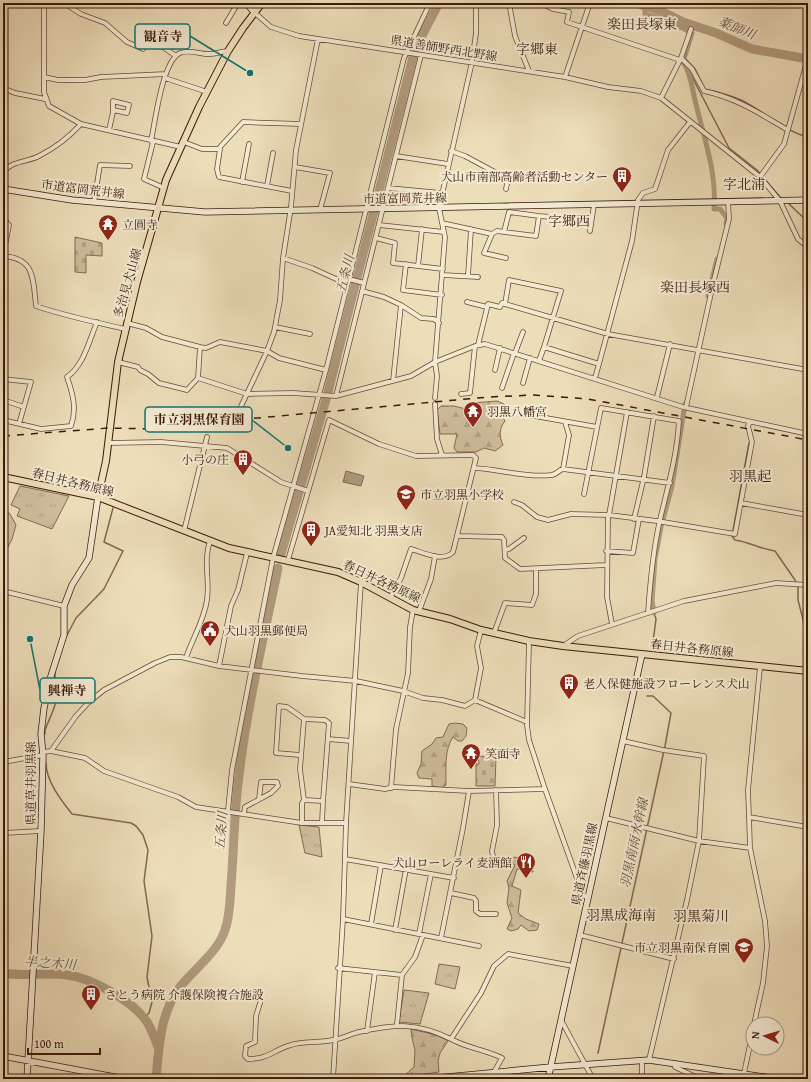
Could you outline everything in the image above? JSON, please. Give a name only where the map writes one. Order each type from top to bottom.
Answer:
[{"type":"main road","name":"多治見犬山線","points":[[98,497],[108,443],[118,362],[126,326],[164,188],[182,145],[228,51],[242,28],[262,3]]},
{"type":"main road","name":"春日井各務原線","points":[[3,477],[98,497],[210,541],[247,553],[328,569],[361,582],[416,610],[481,630],[529,641],[563,646],[808,671]]},
{"type":"street","points":[[44,3],[45,99],[49,106],[81,124],[152,142],[202,149],[220,149]]},
{"type":"street","points":[[64,3],[81,14],[105,23],[127,42],[143,49],[148,42],[157,43],[176,56]]},
{"type":"street","points":[[226,23],[238,3]]},
{"type":"street","points":[[246,3],[255,13]]},
{"type":"street","points":[[230,811],[232,770],[273,558],[320,395],[406,52],[430,3]]},
{"type":"street","points":[[435,398],[438,376],[435,362],[444,269],[444,232],[439,208],[441,193],[472,62],[476,32],[476,3]]},
{"type":"street","points":[[509,3],[515,36],[529,71]]},
{"type":"street","points":[[540,3],[553,9],[569,12],[567,22],[682,59],[692,69],[704,91],[722,95],[743,104],[789,128]]},
{"type":"street","points":[[565,77],[590,3]]},
{"type":"street","name":"県道善師野西北野線","points":[[255,13],[271,27],[299,36],[565,77],[608,87],[641,91],[661,98],[690,122],[761,175],[780,201],[798,238],[808,247]]},
{"type":"street","points":[[661,98],[682,59],[691,29]]},
{"type":"street","points":[[236,417],[267,351],[275,327],[280,300],[283,258],[290,211],[294,167],[318,39]]},
{"type":"street","points":[[164,188],[144,179],[152,142],[158,99],[165,76],[176,56],[184,52],[208,54],[228,51]]},
{"type":"street","points":[[335,396],[421,55]]},
{"type":"street","points":[[761,175],[784,144],[807,60]]},
{"type":"street","points":[[44,78],[58,80],[84,80],[129,74],[165,76],[207,92]]},
{"type":"street","points":[[3,88],[15,93],[45,99]]},
{"type":"street","points":[[109,130],[113,110]]},
{"type":"street","points":[[292,191],[219,177],[217,168],[220,149],[243,122],[302,124]]},
{"type":"street","points":[[595,378],[632,241],[638,204],[641,195],[655,189],[668,150],[690,122]]},
{"type":"street","points":[[4,170],[45,153],[65,140],[81,124]]},
{"type":"street","points":[[242,182],[249,144]]},
{"type":"street","points":[[451,151],[466,156],[504,177],[506,189]]},
{"type":"street","points":[[266,186],[273,153]]},
{"type":"street","points":[[396,156],[448,164]]},
{"type":"street","points":[[94,202],[100,165],[130,166]]},
{"type":"street","points":[[294,167],[330,174],[320,210]]},
{"type":"street","points":[[388,188],[441,193]]},
{"type":"street","name":"市道富岡荒井線","points":[[3,189],[94,202],[204,212],[439,208],[509,209],[594,205],[808,200]]},
{"type":"street","points":[[685,407],[697,349],[729,219],[728,202]]},
{"type":"street","points":[[590,231],[594,205]]},
{"type":"street","points":[[504,232],[509,209],[539,216],[552,217]]},
{"type":"street","points":[[506,258],[484,253],[492,234],[497,231],[536,236],[539,216]]},
{"type":"street","points":[[3,218],[10,225],[3,256],[14,257],[24,261],[32,276],[36,306],[62,315],[97,322],[146,328],[162,337],[200,347],[206,348],[220,342],[241,348],[267,351],[279,358],[326,370]]},
{"type":"street","points":[[442,223],[492,234]]},
{"type":"street","points":[[379,225],[444,232]]},
{"type":"street","points":[[418,266],[422,229]]},
{"type":"street","points":[[468,276],[470,229]]},
{"type":"street","points":[[376,238],[395,243],[393,263],[444,269]]},
{"type":"street","points":[[283,258],[312,268],[341,283],[347,284]]},
{"type":"street","points":[[406,264],[403,290],[442,295]]},
{"type":"street","points":[[443,275],[478,277]]},
{"type":"street","points":[[349,279],[364,283]]},
{"type":"street","points":[[505,304],[509,280],[561,291],[539,361]]},
{"type":"street","points":[[362,291],[384,297],[401,305],[421,318],[434,319],[439,323]]},
{"type":"street","points":[[467,302],[487,307]]},
{"type":"street","points":[[461,394],[470,393],[476,345],[488,304],[500,307],[502,303],[608,334],[808,370]]},
{"type":"street","points":[[393,380],[401,305]]},
{"type":"street","points":[[3,420],[41,428],[71,426],[74,419],[74,405],[67,378],[72,374],[84,358],[97,322]]},
{"type":"street","points":[[275,327],[310,334]]},
{"type":"street","points":[[502,388],[523,332]]},
{"type":"street","points":[[657,397],[670,344]]},
{"type":"street","points":[[198,378],[247,394],[335,396],[411,376],[435,362],[476,345],[490,345],[685,407],[808,434]]},
{"type":"street","points":[[118,362],[138,367],[159,384],[186,390],[198,378],[200,347]]},
{"type":"street","points":[[544,347],[599,364]]},
{"type":"street","points":[[495,370],[500,348]]},
{"type":"street","points":[[523,383],[530,358]]},
{"type":"street","points":[[3,379],[31,382],[19,424]]},
{"type":"street","points":[[3,400],[24,407]]},
{"type":"street","points":[[435,404],[437,439],[442,455]]},
{"type":"street","points":[[584,494],[601,408],[679,421],[678,442],[652,560],[648,613]]},
{"type":"street","points":[[612,624],[608,608],[606,565],[608,516],[627,412]]},
{"type":"street","points":[[529,415],[597,427]]},
{"type":"street","points":[[606,551],[633,553],[636,519],[654,416]]},
{"type":"street","points":[[288,560],[329,420],[396,451],[416,456],[473,455],[476,458],[474,468],[453,552],[450,555],[435,556],[411,549],[401,578],[390,598]]},
{"type":"street","points":[[563,470],[569,435],[565,422]]},
{"type":"street","points":[[514,502],[522,505],[537,517],[548,520],[571,514],[608,516],[660,522],[732,534],[741,503],[752,442],[748,426],[750,422]]},
{"type":"street","points":[[184,531],[207,437]]},
{"type":"street","points":[[108,443],[161,442],[227,448],[268,475],[294,487],[308,491]]},
{"type":"street","points":[[474,468],[487,468],[510,474],[553,475],[563,470],[670,483]]},
{"type":"street","name":"県道草井羽黒線","points":[[27,1079],[41,831],[43,754],[41,734],[44,708],[64,635],[64,606],[72,585],[89,558],[98,497]]},
{"type":"street","points":[[741,503],[808,515]]},
{"type":"street","points":[[457,536],[502,537],[504,540],[505,558],[520,569],[576,565],[606,565]]},
{"type":"street","points":[[505,550],[509,549],[524,538]]},
{"type":"street","points":[[186,658],[198,631],[207,602],[207,555],[210,541]]},
{"type":"street","points":[[219,666],[231,606],[238,590],[247,553]]},
{"type":"street","points":[[391,788],[394,761],[393,750],[403,691],[408,672],[410,627],[416,610],[431,579],[435,556]]},
{"type":"street","points":[[494,633],[505,603],[532,605],[536,594],[536,569]]},
{"type":"street","points":[[333,1079],[338,968],[343,919],[346,823],[361,582]]},
{"type":"street","points":[[563,646],[572,638],[684,602],[776,583],[808,585]]},
{"type":"street","points":[[3,591],[64,606]]},
{"type":"street","points":[[51,751],[76,716],[89,702],[104,690],[163,659],[178,656],[219,666],[356,681],[403,691],[423,698],[442,700],[465,706],[475,700],[481,668],[478,646],[481,630]]},
{"type":"street","points":[[529,641],[527,722],[529,740],[583,895],[588,898]]},
{"type":"street","name":"県道斉藤羽黒線","points":[[548,1079],[642,654]]},
{"type":"street","points":[[756,1016],[763,983],[766,921],[750,848],[748,790],[760,667]]},
{"type":"street","points":[[475,700],[527,722]]},
{"type":"street","points":[[300,755],[276,753],[279,706],[287,707],[304,719],[325,720],[329,723],[322,823]]},
{"type":"street","points":[[302,823],[302,803],[304,800],[300,755],[304,719]]},
{"type":"street","points":[[328,739],[352,741]]},
{"type":"street","points":[[623,741],[665,750],[704,756],[699,841],[674,959],[649,1060]]},
{"type":"street","points":[[3,762],[51,751],[85,758],[104,771],[178,797],[196,807],[243,812],[302,823],[346,823]]},
{"type":"street","points":[[243,812],[245,807],[271,793],[278,786],[277,782],[261,782],[259,799]]},
{"type":"street","points":[[349,784],[385,789],[422,787],[468,791],[545,789]]},
{"type":"street","points":[[494,862],[492,852],[497,825],[496,790]]},
{"type":"street","points":[[441,938],[454,878],[468,791]]},
{"type":"street","points":[[304,800],[323,801]]},
{"type":"street","points":[[749,817],[808,827]]},
{"type":"street","points":[[606,818],[646,830],[699,841],[750,848]]},
{"type":"street","points":[[3,833],[41,831]]},
{"type":"street","points":[[345,859],[454,878]]},
{"type":"street","points":[[371,924],[382,865]]},
{"type":"street","points":[[395,930],[406,869]]},
{"type":"street","points":[[397,1024],[402,975],[415,957],[421,934],[431,874]]},
{"type":"street","points":[[451,893],[474,898],[476,901],[476,911],[480,914],[496,914]]},
{"type":"street","points":[[343,919],[479,946]]},
{"type":"street","points":[[580,935],[674,959]]},
{"type":"street","points":[[451,1039],[481,993],[494,966],[508,954],[573,966]]},
{"type":"street","points":[[338,968],[402,975]]},
{"type":"street","points":[[367,1031],[375,972]]},
{"type":"street","points":[[261,1000],[256,1016],[255,1042],[246,1046],[245,1056],[248,1059],[268,1056],[293,1044],[335,1040],[397,1024],[412,1025],[438,1032],[458,1043],[489,1051],[502,1058],[494,1072]]},
{"type":"street","points":[[561,1020],[593,1079]]},
{"type":"street","points":[[3,1056],[28,1062],[125,1079]]},
{"type":"street","points":[[744,1073],[748,1056]]},
{"type":"street","points":[[642,1060],[642,1079]]},
{"type":"street","points":[[426,1079],[586,1064],[649,1060],[674,1062],[778,1079]]},
{"type":"street","points":[[674,1062],[675,1067],[700,1079]]},
{"type":"green space","points":[[75,237],[102,243],[102,256],[86,255],[86,273],[75,272]]},
{"type":"green space","points":[[497,401],[504,404],[505,408],[499,408],[496,413],[502,416],[505,421],[500,433],[503,445],[495,451],[484,448],[476,452],[457,452],[454,448],[457,434],[440,434],[437,410],[441,406],[454,406],[466,409],[472,403]]},
{"type":"green space","points":[[20,486],[69,496],[52,529],[17,516],[20,509],[11,505]]},
{"type":"green space","points":[[3,508],[10,514],[16,525],[12,539],[3,557]]},
{"type":"green space","points":[[449,724],[463,724],[467,728],[466,736],[462,741],[458,741],[453,737],[450,742],[446,760],[446,785],[442,788],[432,786],[432,779],[419,778],[417,773],[421,764],[422,751],[432,744],[436,738],[443,737]]},
{"type":"green space","points":[[478,756],[496,757],[495,786],[476,786],[476,764],[479,764]]},
{"type":"green space","points":[[299,825],[319,827],[322,857],[305,853]]},
{"type":"green space","points":[[514,857],[528,860],[533,871],[517,869],[512,886],[521,890],[518,913],[526,919],[539,924],[537,930],[529,931],[521,925],[518,929],[511,931],[507,929],[512,918],[507,903],[509,888],[507,881],[515,865],[511,863]]},
{"type":"green space","points":[[439,964],[460,967],[455,989],[435,984]]},
{"type":"green space","points":[[404,990],[429,993],[420,1024],[399,1022]]},
{"type":"green space","points":[[411,1029],[436,1035],[448,1041],[440,1053],[438,1061],[439,1072],[403,1077],[414,1067],[415,1050]]},
{"type":"water","points":[[346,471],[364,476],[361,486],[343,482]]},
{"type":"waterway","name":"五条川","points":[[281,554],[327,396],[415,49],[439,3]]},
{"type":"waterway","name":"薬師川","points":[[636,3],[661,11],[683,22],[716,33],[752,49],[808,59]]},
{"type":"waterway","points":[[645,7],[645,14],[669,21],[692,33],[683,62],[690,76],[709,154],[713,181],[714,209],[720,209],[727,218],[726,224]]},
{"type":"waterway","points":[[684,57],[695,69],[705,89],[729,95],[743,101],[791,131],[808,137]]},
{"type":"waterway","points":[[688,69],[729,148],[757,170],[781,198]]},
{"type":"waterway","points":[[788,203],[808,222]]},
{"type":"waterway","points":[[708,296],[717,259]]},
{"type":"waterway","points":[[654,613],[652,601],[655,559],[661,527],[672,486],[685,404]]},
{"type":"waterway","points":[[749,443],[732,536],[735,540],[775,551],[795,580],[798,587],[798,600],[808,639]]},
{"type":"waterway","points":[[66,637],[76,618],[104,589],[123,551],[104,542],[113,508]]},
{"type":"waterway","name":"五条川","points":[[156,1079],[164,1019],[173,997],[186,980],[217,946],[227,925],[230,902],[237,790],[242,750],[256,672],[278,568]]},
{"type":"waterway","name":"羽黒南雨水幹線","points":[[652,650],[656,619],[654,613]]},
{"type":"waterway","points":[[45,734],[45,730],[54,709],[56,700],[57,693],[55,671]]},
{"type":"waterway","points":[[807,678],[808,715]]},
{"type":"waterway","name":"羽黒南雨水幹線","points":[[598,1053],[671,713],[653,696],[647,696]]},
{"type":"waterway","points":[[46,763],[51,783],[72,814],[131,823],[136,826],[143,835],[148,850],[144,881],[152,936],[147,977],[152,1002],[149,1013],[144,1018]]},
{"type":"waterway","name":"半之木川","points":[[3,973],[19,975],[67,975],[77,977],[100,986],[122,999],[141,1014],[149,1025],[158,1047]]},
{"type":"railway","points":[[3,436],[109,428],[154,429],[199,426],[235,420],[489,397],[534,395],[588,399],[808,440]]},
{"type":"place","name":"観音寺","points":[[250,73]]},
{"type":"place","name":"犬山市南部高齢者活動センター","points":[[622,193]]},
{"type":"place","name":"立圓寺","points":[[108,241]]},
{"type":"place","name":"羽黒八幡宮","points":[[473,428]]},
{"type":"place","name":"市立羽黒保育園","points":[[288,448]]},
{"type":"place","name":"小弓の庄","points":[[243,476]]},
{"type":"place","name":"市立羽黒小学校","points":[[406,511]]},
{"type":"place","name":"JA愛知北 羽黒支店","points":[[311,547]]},
{"type":"place","name":"興禅寺","points":[[30,639]]},
{"type":"place","name":"犬山羽黒郵便局","points":[[210,647]]},
{"type":"place","name":"老人保健施設フローレンス犬山","points":[[569,700]]},
{"type":"place","name":"笑面寺","points":[[471,770]]},
{"type":"place","name":"犬山ローレライ麦酒館","points":[[526,879]]},
{"type":"place","name":"市立羽黒南保育園","points":[[744,964]]},
{"type":"place","name":"さとう病院 介護保険複合施設","points":[[91,1011]]},
{"type":"district","name":"楽田長塚東","points":[[642,24]]},
{"type":"district","name":"字郷東","points":[[537,49]]},
{"type":"district","name":"字北浦","points":[[744,184]]},
{"type":"district","name":"字郷西","points":[[569,221]]},
{"type":"district","name":"楽田長塚西","points":[[695,287]]},
{"type":"district","name":"羽黒起","points":[[750,476]]},
{"type":"district","name":"羽黒成海南","points":[[621,915]]},
{"type":"district","name":"羽黒菊川","points":[[701,916]]}]
